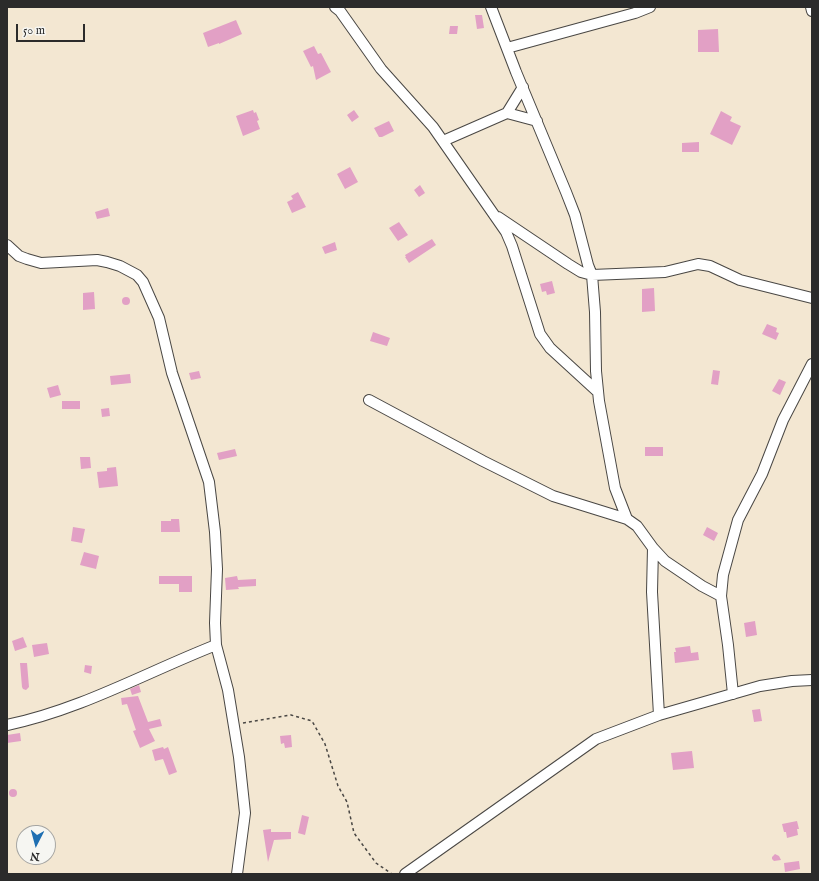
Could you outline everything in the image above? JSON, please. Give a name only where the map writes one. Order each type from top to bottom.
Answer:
[{"type":"street","points":[[335,7],[340,11],[381,69],[433,127],[506,232],[512,246],[540,334],[550,348],[598,392]]},
{"type":"street","points":[[491,7],[575,215],[592,275],[598,392],[615,488],[627,519]]},
{"type":"street","points":[[507,48],[635,13],[650,7]]},
{"type":"street","points":[[811,7],[812,11]]},
{"type":"street","points":[[443,142],[507,113],[523,87]]},
{"type":"street","points":[[507,113],[537,121]]},
{"type":"street","points":[[495,215],[568,264],[581,272],[592,275],[665,272],[698,264],[704,264],[740,280],[812,298]]},
{"type":"street","points":[[7,246],[19,256],[41,263],[97,260],[120,266],[137,275],[143,282],[159,318],[172,373],[209,482],[215,532],[217,569],[215,623],[216,645],[228,690],[239,757],[245,813],[237,874]]},
{"type":"street","points":[[733,694],[721,596],[723,575],[738,520],[762,474],[783,420],[812,367]]},
{"type":"street","points":[[369,400],[482,461],[553,496],[627,519],[637,526],[653,548],[665,561],[702,586],[721,596]]},
{"type":"street","points":[[653,548],[652,592],[659,715]]},
{"type":"street","points":[[7,725],[23,722],[77,704],[216,645]]},
{"type":"street","points":[[405,874],[596,739],[659,715],[733,694],[774,683],[792,680],[812,680]]},
{"type":"path","points":[[232,720],[245,723],[291,715],[312,721],[326,744],[338,786],[347,802],[354,833],[376,863],[392,874]]},
{"type":"building","points":[[475,15],[482,15],[484,28],[477,29]]},
{"type":"building","points":[[236,20],[242,34],[208,47],[203,33]]},
{"type":"building","points":[[450,26],[458,26],[457,34],[449,34]]},
{"type":"building","points":[[718,29],[719,52],[698,52],[698,30]]},
{"type":"building","points":[[314,46],[318,54],[321,53],[331,72],[316,80],[313,66],[311,67],[303,51]]},
{"type":"building","points":[[253,110],[254,113],[256,112],[259,120],[257,121],[260,129],[243,136],[236,116]]},
{"type":"building","points":[[354,110],[359,117],[352,122],[347,115]]},
{"type":"building","points":[[721,111],[732,117],[730,121],[741,126],[732,145],[710,134]]},
{"type":"building","points":[[389,121],[394,131],[379,137],[374,128]]},
{"type":"building","points":[[699,142],[699,152],[682,152],[682,143]]},
{"type":"building","points":[[350,167],[358,182],[345,189],[337,174]]},
{"type":"building","points":[[420,185],[425,193],[419,197],[414,190]]},
{"type":"building","points":[[298,192],[306,207],[292,213],[287,202],[293,199],[291,196]]},
{"type":"building","points":[[108,208],[110,216],[97,219],[95,212]]},
{"type":"building","points":[[399,222],[408,235],[398,241],[389,228]]},
{"type":"building","points":[[432,239],[436,245],[409,263],[405,255]]},
{"type":"building","points":[[335,242],[337,250],[325,254],[322,247]]},
{"type":"building","points":[[552,281],[555,293],[547,295],[546,291],[542,292],[540,284]]},
{"type":"building","points":[[654,288],[655,311],[642,312],[642,289]]},
{"type":"building","points":[[94,292],[95,309],[83,310],[83,293]]},
{"type":"building","points":[[126,297],[129,298],[129,304],[126,305],[123,304],[122,301],[123,298]]},
{"type":"building","points":[[767,324],[777,328],[776,332],[779,333],[776,340],[762,334]]},
{"type":"building","points":[[373,332],[390,338],[387,346],[370,341]]},
{"type":"building","points":[[713,370],[720,371],[718,385],[711,384]]},
{"type":"building","points":[[199,371],[201,378],[191,380],[189,373]]},
{"type":"building","points":[[130,374],[131,383],[111,385],[110,376]]},
{"type":"building","points":[[779,379],[786,382],[780,395],[772,391]]},
{"type":"building","points":[[58,385],[61,395],[50,398],[47,388]]},
{"type":"building","points":[[62,401],[80,401],[80,409],[62,409]]},
{"type":"building","points":[[109,408],[110,416],[102,417],[101,409]]},
{"type":"building","points":[[645,447],[663,447],[663,456],[645,456]]},
{"type":"building","points":[[235,449],[237,456],[219,460],[217,453]]},
{"type":"building","points":[[80,457],[90,457],[91,468],[81,469]]},
{"type":"building","points":[[116,467],[118,486],[99,488],[97,472],[107,471],[107,468]]},
{"type":"building","points":[[171,519],[179,519],[180,532],[161,532],[161,521],[171,521]]},
{"type":"building","points":[[73,527],[85,529],[82,543],[71,541]]},
{"type":"building","points":[[707,527],[718,533],[714,541],[703,535]]},
{"type":"building","points":[[84,552],[99,556],[96,569],[80,565]]},
{"type":"building","points":[[159,576],[192,576],[192,592],[179,592],[179,584],[159,584]]},
{"type":"building","points":[[237,576],[238,580],[256,579],[256,586],[238,587],[239,589],[226,590],[225,578]]},
{"type":"building","points":[[755,621],[757,635],[746,637],[744,623]]},
{"type":"building","points":[[23,637],[27,647],[15,651],[12,641]]},
{"type":"building","points":[[47,643],[49,654],[34,657],[32,645]]},
{"type":"building","points":[[690,646],[691,653],[698,652],[699,660],[675,663],[675,648]]},
{"type":"building","points":[[20,663],[27,663],[29,687],[26,690],[22,687]]},
{"type":"building","points":[[85,665],[92,666],[91,674],[84,672]]},
{"type":"building","points":[[139,685],[141,692],[132,695],[130,689]]},
{"type":"building","points":[[138,696],[148,722],[160,719],[162,726],[149,729],[155,741],[140,748],[133,731],[136,730],[127,704],[122,705],[121,698]]},
{"type":"building","points":[[760,709],[762,721],[754,722],[752,710]]},
{"type":"building","points":[[20,733],[21,741],[7,743],[7,735]]},
{"type":"building","points":[[291,735],[292,747],[285,748],[284,743],[281,744],[280,736]]},
{"type":"building","points":[[163,747],[164,749],[168,747],[177,772],[169,775],[163,759],[155,761],[152,750]]},
{"type":"building","points":[[692,751],[694,768],[673,770],[671,753]]},
{"type":"building","points":[[11,789],[15,789],[17,793],[15,797],[11,797],[9,795],[9,791]]},
{"type":"building","points":[[302,815],[309,817],[305,835],[298,833]]},
{"type":"building","points":[[797,821],[799,829],[797,829],[798,835],[787,838],[782,824]]},
{"type":"building","points":[[271,829],[271,832],[291,832],[291,839],[274,840],[268,862],[263,830]]},
{"type":"building","points":[[775,854],[779,856],[781,860],[774,861],[772,859]]},
{"type":"building","points":[[799,861],[800,869],[785,872],[784,863]]}]
